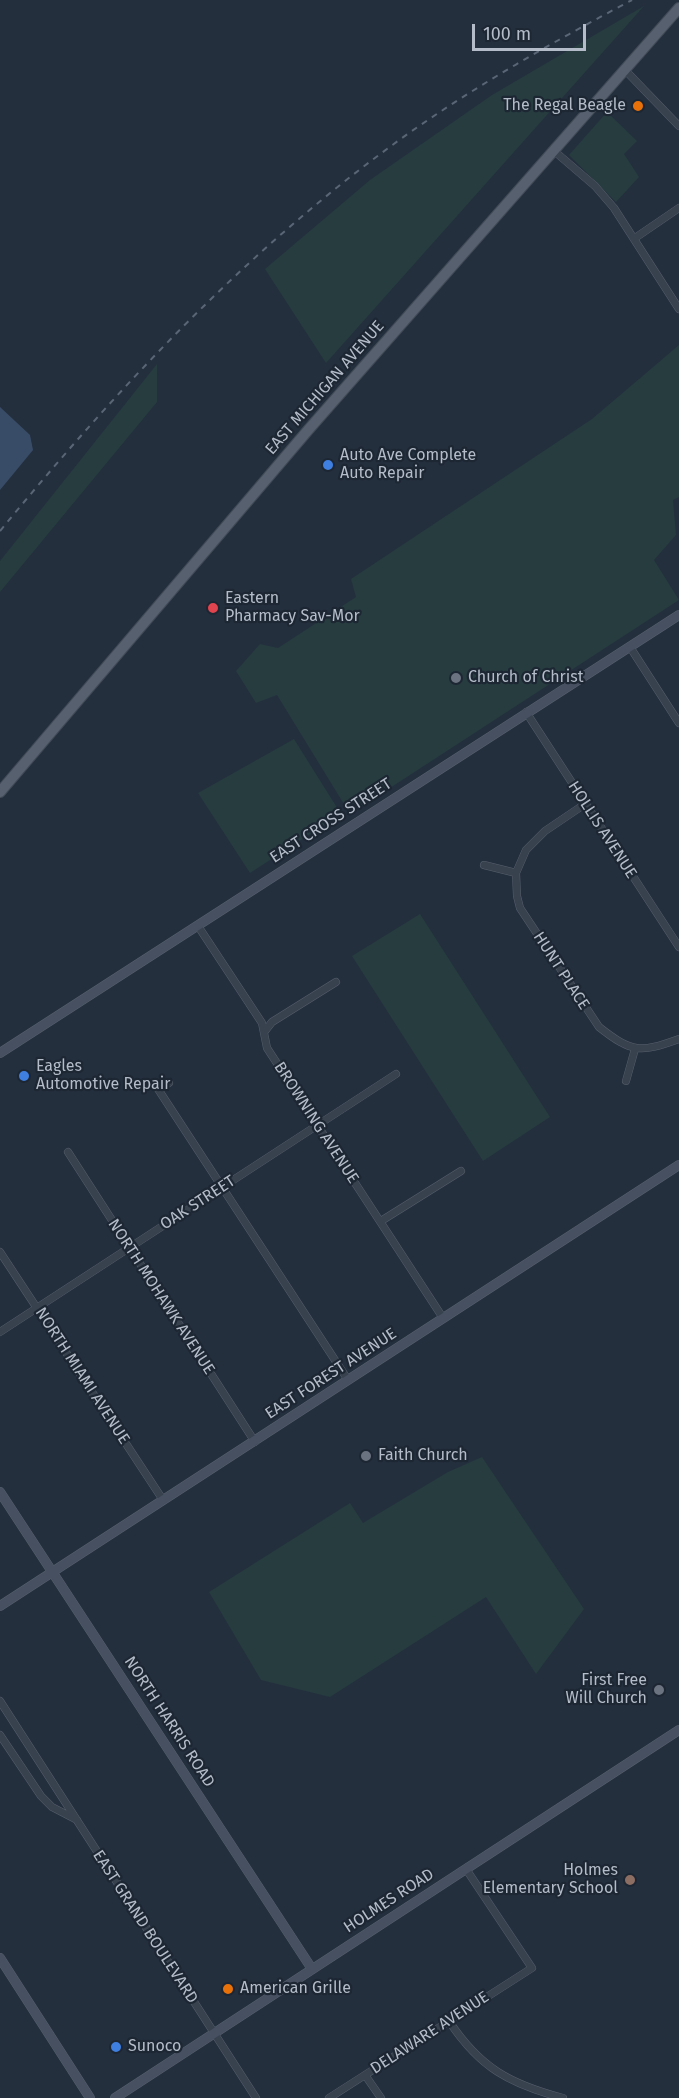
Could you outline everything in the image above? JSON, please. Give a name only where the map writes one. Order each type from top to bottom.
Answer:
[{"type":"main road","name":"EAST MICHIGAN AVENUE","points":[[0,792],[309,429],[679,8]]},
{"type":"street","points":[[625,70],[679,126]]},
{"type":"street","points":[[553,150],[595,186],[635,238],[679,309]]},
{"type":"street","points":[[635,238],[679,207]]},
{"type":"street","name":"EAST CROSS STREET","points":[[1,1050],[198,926],[679,615]]},
{"type":"street","points":[[630,647],[679,723]]},
{"type":"street","name":"HOLLIS AVENUE","points":[[526,712],[679,947]]},
{"type":"street","points":[[484,865],[516,873],[526,850],[535,839],[585,804]]},
{"type":"street","name":"HUNT PLACE","points":[[516,873],[520,908],[585,1010],[606,1033],[635,1050]]},
{"type":"street","name":"BROWNING AVENUE","points":[[198,926],[265,1031],[267,1048],[443,1318]]},
{"type":"street","points":[[265,1031],[272,1022],[336,982]]},
{"type":"street","points":[[627,1081],[635,1050],[679,1039]]},
{"type":"street","name":"OAK STREET","points":[[0,1332],[396,1074]]},
{"type":"street","points":[[168,1083],[155,1092],[222,1188],[348,1380]]},
{"type":"street","name":"NORTH MOHAWK AVENUE","points":[[68,1152],[255,1442]]},
{"type":"street","name":"EAST FOREST AVENUE","points":[[0,1606],[679,1165]]},
{"type":"street","points":[[381,1221],[461,1171]]},
{"type":"street","name":"NORTH MIAMI AVENUE","points":[[0,1252],[163,1500]]},
{"type":"street","name":"NORTH HARRIS ROAD","points":[[0,1492],[312,1969]]},
{"type":"street","name":"EAST GRAND BOULEVARD","points":[[0,1701],[256,2098]]},
{"type":"street","name":"HOLMES ROAD","points":[[115,2098],[679,1730]]},
{"type":"street","points":[[0,1735],[41,1796],[52,1808],[77,1820]]},
{"type":"street","name":"DELAWARE AVENUE","points":[[329,2098],[532,1968],[466,1869]]},
{"type":"street","points":[[0,1958],[90,2098]]},
{"type":"street","points":[[449,2021],[469,2048],[488,2066],[521,2085],[563,2098]]},
{"type":"street","points":[[365,2075],[381,2098]]},
{"type":"green space","points":[[644,6],[326,363],[265,269],[370,180],[492,95]]},
{"type":"green space","points":[[607,112],[637,141],[624,154],[639,177],[616,202],[569,155]]},
{"type":"green space","points":[[679,345],[679,497],[673,500],[676,535],[654,560],[679,600],[350,814],[277,695],[256,703],[236,671],[260,644],[278,648],[356,597],[351,579],[592,419]]},
{"type":"green space","points":[[157,364],[157,402],[0,592],[0,561]]},
{"type":"green space","points":[[294,739],[341,814],[250,873],[198,793]]},
{"type":"green space","points":[[420,914],[550,1117],[483,1161],[352,956]]},
{"type":"green space","points":[[482,1457],[584,1609],[536,1674],[486,1597],[330,1697],[261,1680],[209,1592],[350,1503],[363,1523],[448,1472]]},
{"type":"water","points":[[0,407],[30,435],[33,450],[0,490]]},
{"type":"railway","points":[[0,531],[139,372],[188,321],[291,226],[345,181],[458,100],[515,65],[632,0]]},
{"type":"place","name":"The Regal Beagle","points":[[638,106]]},
{"type":"place","name":"Auto Ave Complete Auto Repair","points":[[328,465]]},
{"type":"place","name":"Eastern Pharmacy Sav-Mor","points":[[213,608]]},
{"type":"place","name":"Church of Christ","points":[[456,678]]},
{"type":"place","name":"Eagles Automotive Repair","points":[[24,1076]]},
{"type":"place","name":"Faith Church","points":[[366,1456]]},
{"type":"place","name":"First Free Will Church","points":[[659,1690]]},
{"type":"place","name":"Holmes Elementary School","points":[[630,1880]]},
{"type":"place","name":"American Grille","points":[[228,1989]]},
{"type":"place","name":"Sunoco","points":[[116,2047]]}]
